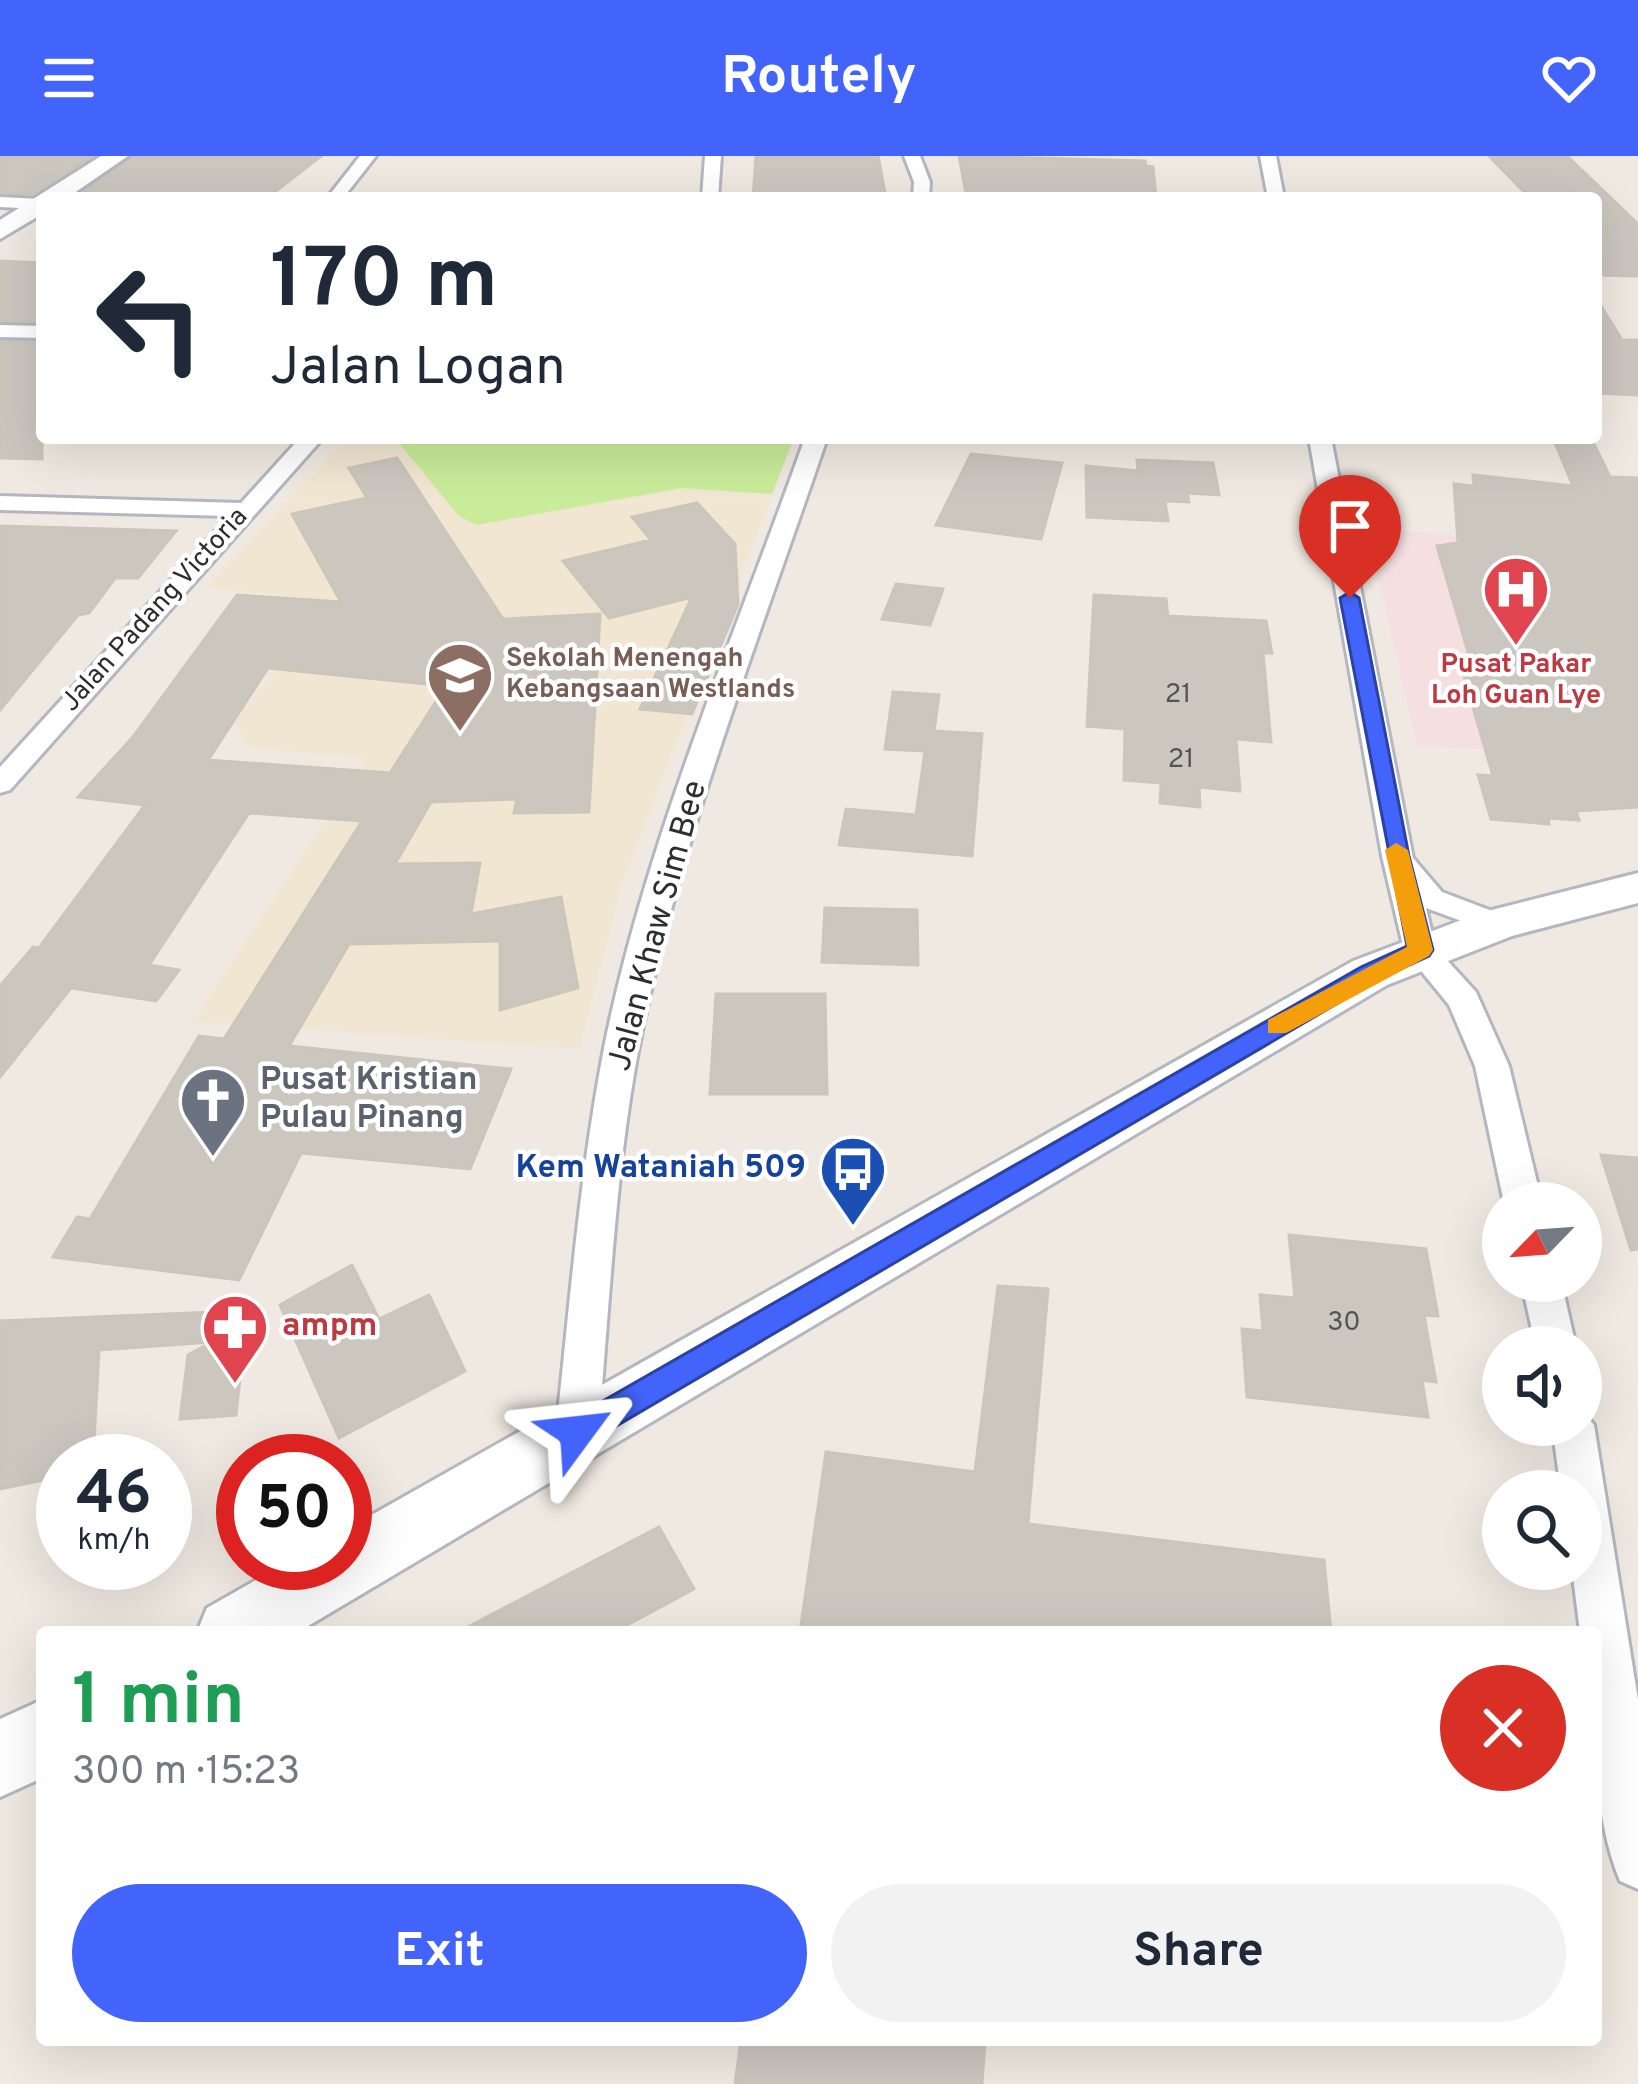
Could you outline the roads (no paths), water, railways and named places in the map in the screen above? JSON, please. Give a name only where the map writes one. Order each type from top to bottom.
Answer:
[{"type":"main road","points":[[60,192],[117,156]]},
{"type":"main road","points":[[0,231],[36,207]]},
{"type":"main road","points":[[242,1626],[1370,973],[1497,924],[1638,888]]},
{"type":"main road","points":[[0,1760],[36,1740]]},
{"type":"street","points":[[340,192],[368,156]]},
{"type":"street","points":[[710,192],[713,156]]},
{"type":"street","points":[[912,156],[921,192]]},
{"type":"street","points":[[1268,156],[1275,192]]},
{"type":"street","points":[[0,202],[36,204]]},
{"type":"street","points":[[0,331],[36,332]]},
{"type":"street","name":"Jalan Padang Victoria","points":[[6,770],[306,444]]},
{"type":"street","name":"Jalan Khaw Sim Bee","points":[[577,1432],[600,1195],[623,1041],[676,843],[814,444]]},
{"type":"street","points":[[1321,444],[1397,856],[1420,950],[1464,1000],[1492,1066],[1518,1182]]},
{"type":"street","points":[[0,503],[245,510]]},
{"type":"street","points":[[1397,856],[1408,878],[1431,899],[1497,924]]},
{"type":"street","points":[[1576,1446],[1638,1863]]},
{"type":"place","name":"Pusat Pakar Loh Guan Lye","points":[[1516,648]]},
{"type":"place","name":"Sekolah Menengah Kebangsaan Westlands","points":[[460,734]]},
{"type":"place","name":"Pusat Kristian Pulau Pinang","points":[[213,1159]]},
{"type":"place","name":"Kem Wataniah 509","points":[[853,1228]]},
{"type":"place","name":"ampm","points":[[235,1386]]}]
